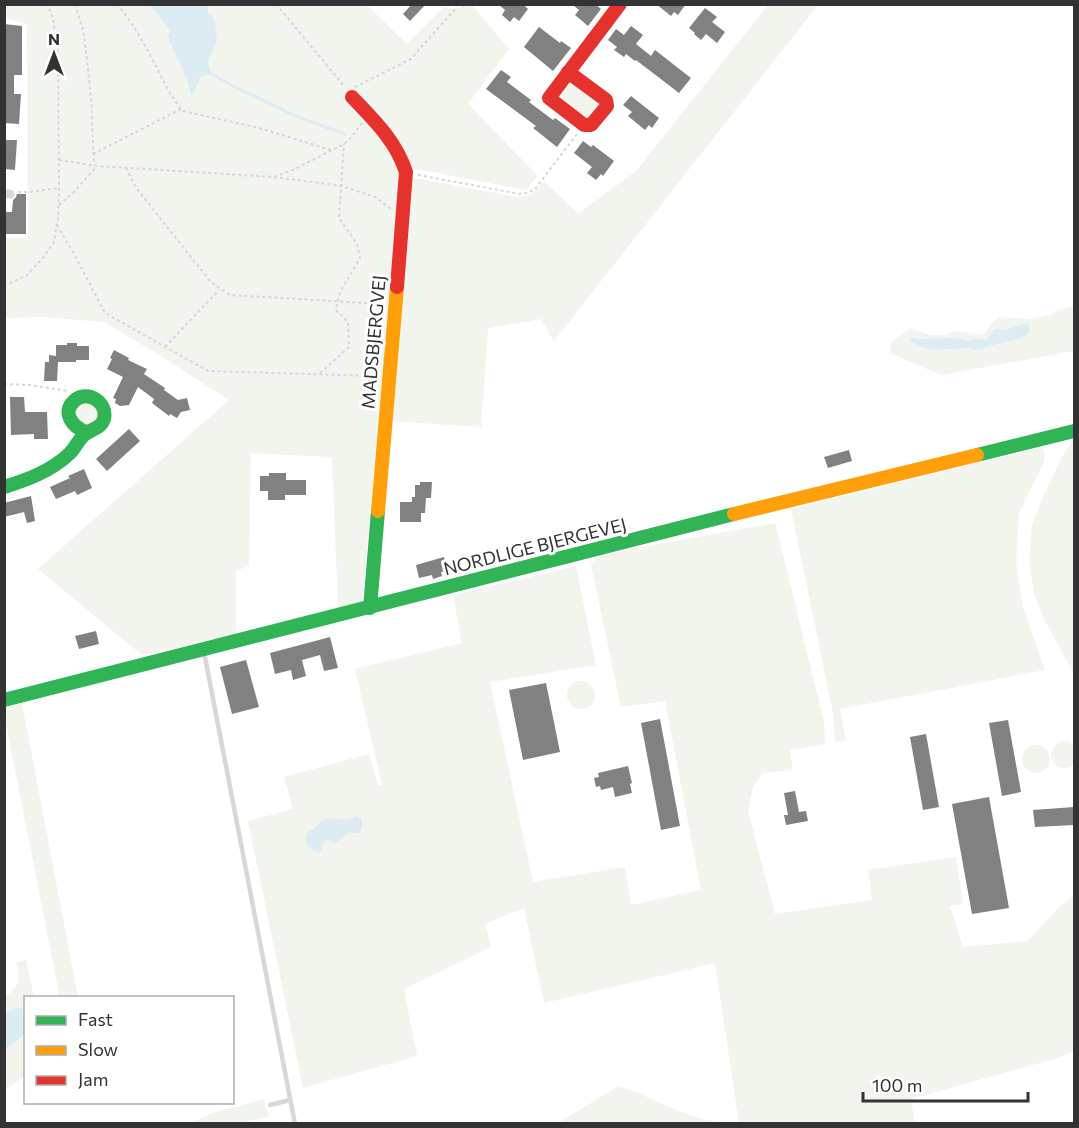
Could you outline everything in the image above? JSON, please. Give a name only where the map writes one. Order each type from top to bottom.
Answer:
[{"type":"street","points":[[568,72],[606,100],[607,106],[591,126],[584,125],[549,98],[568,72],[620,4]]},
{"type":"street","name":"MADSBJERGVEJ","points":[[350,94],[382,130],[400,155],[406,172],[370,608]]},
{"type":"street","points":[[87,396],[100,402],[105,415],[101,425],[86,432],[74,427],[70,422],[69,410],[76,399],[87,396]]},
{"type":"street","name":"NORDLIGE BJERGEVEJ","points":[[4,700],[1074,430]]},
{"type":"street","points":[[4,486],[36,475],[57,463],[72,451],[86,432]]},
{"type":"lane","points":[[204,649],[294,1124]]},
{"type":"lane","points":[[270,1105],[290,1100]]},
{"type":"path","points":[[4,286],[27,275],[42,259],[54,242],[57,225],[59,205],[58,52],[53,18],[47,4]]},
{"type":"path","points":[[75,4],[84,34],[91,97],[93,154],[96,165]]},
{"type":"path","points":[[117,4],[132,24],[175,102],[183,111],[259,128],[332,151]]},
{"type":"path","points":[[276,4],[350,94],[411,59],[456,8],[456,4]]},
{"type":"path","points":[[93,154],[181,109]]},
{"type":"path","points":[[273,177],[292,170],[349,141],[369,115]]},
{"type":"path","points":[[406,172],[520,194],[528,193],[535,189],[584,125]]},
{"type":"path","points":[[319,374],[349,347],[348,322],[336,310],[340,292],[360,258],[357,244],[339,218],[344,144]]},
{"type":"path","points":[[59,160],[126,168],[273,177],[342,186],[375,197],[403,218]]},
{"type":"path","points":[[59,205],[73,193],[96,165]]},
{"type":"path","points":[[126,168],[137,189],[210,281],[230,295],[395,305]]},
{"type":"path","points":[[7,194],[13,191],[30,192],[59,188]]},
{"type":"path","points":[[57,225],[105,313],[208,371],[389,376]]},
{"type":"path","points":[[165,347],[220,289]]},
{"type":"path","points":[[4,384],[75,391],[76,399]]},
{"type":"shaded area","points":[[4,5],[367,5],[407,44],[444,7],[458,8],[472,5],[509,49],[468,104],[538,176],[526,190],[416,169],[401,170],[362,602],[338,607],[332,457],[251,453],[249,566],[236,571],[236,634],[142,655],[38,569],[229,400],[104,322],[42,317],[5,318],[5,238],[28,238],[27,25],[5,17]]},
{"type":"shaded area","points":[[150,5],[208,5],[208,13],[213,16],[217,39],[209,62],[212,74],[201,76],[191,96],[190,88],[168,36],[171,31]]},
{"type":"shaded area","points":[[768,5],[818,5],[554,341],[541,319],[488,328],[481,427],[389,421],[402,303],[410,177],[518,197],[531,195],[544,181],[578,214],[636,171]]},
{"type":"shaded area","points":[[572,81],[599,102],[600,106],[594,117],[586,119],[560,100],[558,96],[566,83]]},
{"type":"shaded area","points":[[1074,306],[1074,351],[941,375],[890,353],[891,343],[910,328],[930,335],[946,335],[955,331],[984,335],[999,317],[1030,319],[1050,315],[1057,310]]},
{"type":"shaded area","points":[[1023,324],[1029,325],[1029,333],[1022,338],[983,349],[940,350],[911,342],[911,338],[986,340],[995,329],[1005,330]]},
{"type":"shaded area","points":[[90,402],[99,410],[97,422],[89,427],[77,423],[74,411],[79,403]]},
{"type":"shaded area","points":[[1073,439],[1074,674],[1045,621],[1034,594],[1029,559],[1032,526],[1042,499]]},
{"type":"shaded area","points":[[1042,447],[1045,455],[1044,462],[1019,513],[1016,562],[1023,608],[1045,670],[840,709],[846,741],[835,742],[833,713],[791,509]]},
{"type":"shaded area","points":[[775,523],[824,721],[825,744],[790,750],[793,770],[762,773],[753,787],[748,811],[775,914],[872,900],[868,870],[956,857],[963,904],[950,906],[963,947],[1028,941],[1059,907],[1074,896],[1074,1051],[1054,1059],[911,1099],[915,1123],[739,1123],[715,963],[544,1003],[524,908],[485,924],[491,947],[404,989],[417,1056],[303,1088],[248,821],[293,809],[284,777],[369,754],[378,786],[382,785],[355,669],[462,643],[453,595],[576,566],[596,665],[490,682],[533,882],[625,867],[631,905],[701,890],[665,701],[621,707],[591,565],[595,558],[636,548]]},
{"type":"shaded area","points":[[581,681],[591,685],[595,695],[591,705],[581,709],[571,705],[567,695],[571,685]]},
{"type":"shaded area","points":[[22,703],[78,996],[58,996],[59,993],[4,707]]},
{"type":"shaded area","points":[[1068,741],[1074,745],[1074,764],[1061,768],[1056,765],[1051,756],[1055,745]]},
{"type":"shaded area","points":[[1036,745],[1046,749],[1050,759],[1046,769],[1036,773],[1026,769],[1022,759],[1026,749]]},
{"type":"shaded area","points":[[356,816],[362,820],[360,832],[347,833],[336,843],[329,840],[324,841],[321,853],[314,851],[306,843],[306,836],[310,829],[316,827],[322,820],[349,819]]},
{"type":"shaded area","points":[[26,960],[34,996],[24,996],[24,1077],[5,1090],[4,996],[13,990],[18,982],[16,963]]},
{"type":"shaded area","points":[[15,1008],[22,1008],[24,1011],[24,1031],[20,1038],[5,1048],[5,1013]]},
{"type":"shaded area","points":[[617,1087],[633,1091],[689,1115],[722,1123],[558,1123]]},
{"type":"shaded area","points":[[264,1099],[269,1117],[239,1123],[191,1123],[212,1113]]},
{"type":"building","points":[[412,4],[426,4],[410,21],[403,14]]},
{"type":"building","points":[[498,4],[523,4],[528,9],[519,21],[514,17],[510,22],[502,15],[505,10]]},
{"type":"building","points":[[572,4],[595,4],[601,9],[588,26],[575,15],[579,10]]},
{"type":"building","points":[[656,4],[686,4],[678,15],[674,12],[671,16]]},
{"type":"building","points":[[705,8],[717,17],[712,22],[725,32],[717,43],[706,34],[701,40],[689,28]]},
{"type":"building","points":[[4,24],[22,26],[22,75],[14,75],[14,94],[21,94],[19,124],[4,123]]},
{"type":"building","points":[[631,26],[643,35],[636,44],[651,56],[655,50],[691,78],[679,93],[636,60],[626,54],[624,57],[614,50],[617,47],[608,40],[616,29],[624,35]]},
{"type":"building","points":[[539,27],[560,43],[561,41],[571,48],[553,71],[524,47]]},
{"type":"building","points":[[501,70],[511,77],[507,82],[531,100],[529,102],[553,120],[555,118],[570,129],[557,147],[533,128],[536,126],[486,89]]},
{"type":"building","points":[[631,96],[659,118],[652,128],[649,125],[645,130],[628,116],[632,112],[623,105]]},
{"type":"building","points":[[4,140],[17,140],[15,170],[4,169]]},
{"type":"building","points":[[583,141],[591,147],[593,145],[614,161],[603,176],[601,174],[596,180],[587,173],[592,167],[574,153]]},
{"type":"building","points":[[17,194],[26,194],[26,234],[4,234],[4,212],[12,212],[13,200]]},
{"type":"building","points":[[67,343],[89,346],[89,360],[58,362],[57,381],[44,381],[45,362],[49,362],[49,355],[56,356],[56,345],[67,345]]},
{"type":"building","points":[[114,350],[147,369],[144,374],[178,400],[187,398],[190,410],[181,412],[177,418],[170,414],[169,416],[152,403],[154,399],[138,387],[129,405],[120,406],[115,403],[116,399],[113,398],[123,377],[107,369]]},
{"type":"building","points":[[10,397],[24,397],[25,412],[47,412],[48,439],[34,439],[34,434],[11,435]]},
{"type":"building","points":[[129,429],[140,441],[107,471],[96,459]]},
{"type":"building","points":[[849,450],[852,461],[828,468],[824,457]]},
{"type":"building","points":[[84,469],[92,488],[77,495],[75,491],[56,499],[50,487]]},
{"type":"building","points":[[269,473],[286,473],[286,480],[306,480],[306,495],[285,495],[285,500],[268,500],[268,491],[260,491],[260,476],[269,476]]},
{"type":"building","points":[[420,482],[432,482],[431,498],[426,498],[425,513],[421,513],[421,522],[400,522],[400,502],[412,502],[412,497],[415,497],[415,485],[420,485]]},
{"type":"building","points":[[31,496],[35,521],[27,523],[24,512],[4,517],[4,503]]},
{"type":"building","points":[[444,557],[447,571],[441,572],[442,576],[433,579],[432,575],[419,578],[416,565]]},
{"type":"building","points":[[96,631],[99,644],[79,649],[75,636]]},
{"type":"building","points":[[330,637],[338,668],[324,671],[320,655],[302,660],[306,676],[293,680],[291,670],[275,674],[270,653]]},
{"type":"building","points":[[246,660],[259,707],[232,714],[220,667]]},
{"type":"building","points":[[546,683],[560,752],[523,760],[509,690]]},
{"type":"building","points":[[660,719],[680,826],[661,830],[641,723]]},
{"type":"building","points":[[1008,720],[1021,792],[1002,796],[989,723]]},
{"type":"building","points":[[926,734],[939,807],[923,810],[910,737]]},
{"type":"building","points":[[628,766],[632,793],[615,797],[613,787],[601,790],[600,786],[596,787],[594,778],[599,777],[598,773]]},
{"type":"building","points":[[795,791],[799,812],[806,811],[808,821],[786,825],[784,815],[788,815],[784,793]]},
{"type":"building","points":[[989,797],[1009,908],[972,914],[952,804]]},
{"type":"building","points":[[1074,807],[1074,825],[1035,827],[1033,810]]},
{"type":"waterway","points":[[212,74],[298,117],[345,134]]},
{"type":"traffic: fast","points":[[4,487],[47,470],[71,452],[84,435],[101,424],[104,419],[103,407],[95,399],[85,396],[74,401],[70,406],[69,415],[73,423],[86,432]]},
{"type":"traffic: fast","points":[[977,455],[1074,431]]},
{"type":"traffic: fast","points":[[370,608],[378,511]]},
{"type":"traffic: fast","points":[[4,700],[734,514]]},
{"type":"traffic: slow","points":[[378,511],[397,287]]},
{"type":"traffic: slow","points":[[734,514],[977,455]]},
{"type":"traffic: jam","points":[[568,72],[606,100],[607,106],[591,125],[584,125],[549,98],[620,4]]},
{"type":"traffic: jam","points":[[352,97],[390,141],[406,172],[397,287]]}]
